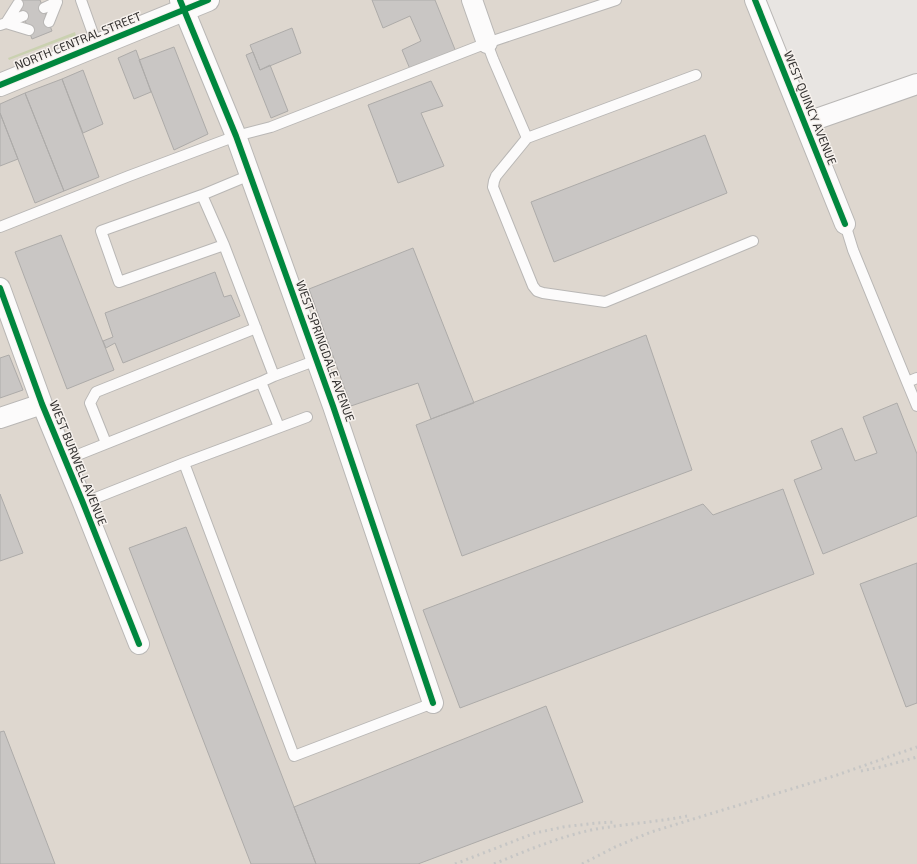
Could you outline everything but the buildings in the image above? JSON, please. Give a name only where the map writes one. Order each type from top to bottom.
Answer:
[{"type":"main road","name":"NORTH CENTRAL STREET","points":[[0,84],[97,45],[182,5],[208,0]]},
{"type":"street","points":[[472,0],[488,43]]},
{"type":"street","name":"WEST QUINCY AVENUE","points":[[755,0],[844,224]]},
{"type":"street","name":"WEST SPRINGDALE AVENUE","points":[[182,5],[236,136],[317,360],[433,703]]},
{"type":"street","points":[[805,123],[917,84]]},
{"type":"street","name":"WEST BURWELL AVENUE","points":[[0,288],[42,404],[83,503],[138,644]]},
{"type":"street","points":[[0,418],[42,404]]},
{"type":"lane","points":[[81,0],[97,45]]},
{"type":"lane","points":[[0,227],[236,136],[271,127],[488,43],[616,0]]},
{"type":"lane","points":[[44,8],[57,1]]},
{"type":"lane","points":[[49,22],[57,1]]},
{"type":"lane","points":[[3,24],[18,4]]},
{"type":"lane","points":[[3,24],[23,16]]},
{"type":"lane","points":[[3,24],[29,30]]},
{"type":"lane","points":[[488,43],[493,59],[527,138]]},
{"type":"lane","points":[[696,75],[527,138],[496,176],[493,187],[533,286],[537,291],[543,293],[605,302],[752,241]]},
{"type":"lane","points":[[224,245],[119,282],[101,231],[202,195],[250,175]]},
{"type":"lane","points":[[202,195],[224,245],[274,376]]},
{"type":"lane","points":[[844,224],[853,250],[917,406]]},
{"type":"lane","points":[[106,443],[90,403],[96,392],[256,328]]},
{"type":"lane","points":[[65,460],[317,360]]},
{"type":"lane","points":[[907,382],[917,378]]},
{"type":"lane","points":[[261,382],[279,427]]},
{"type":"lane","points":[[83,503],[307,417]]},
{"type":"lane","points":[[184,463],[294,756],[433,703]]},
{"type":"shaded area","points":[[0,0],[748,0],[801,129],[917,86],[917,864],[0,864]]},
{"type":"green space","points":[[75,32],[76,36],[71,38],[70,37],[9,60],[8,58]]},
{"type":"railway","points":[[582,864],[615,847],[651,832],[837,775],[917,747]]},
{"type":"railway","points":[[861,771],[917,757]]},
{"type":"railway","points":[[494,864],[570,835],[607,827],[687,816]]},
{"type":"railway","points":[[455,864],[535,833],[563,827],[615,822]]},
{"type":"cycle path","points":[[180,0],[236,136],[333,406],[433,703]]},
{"type":"cycle path","points":[[0,85],[208,0]]},
{"type":"cycle path","points":[[755,0],[845,224]]},
{"type":"cycle path","points":[[0,288],[42,404],[139,644]]}]
